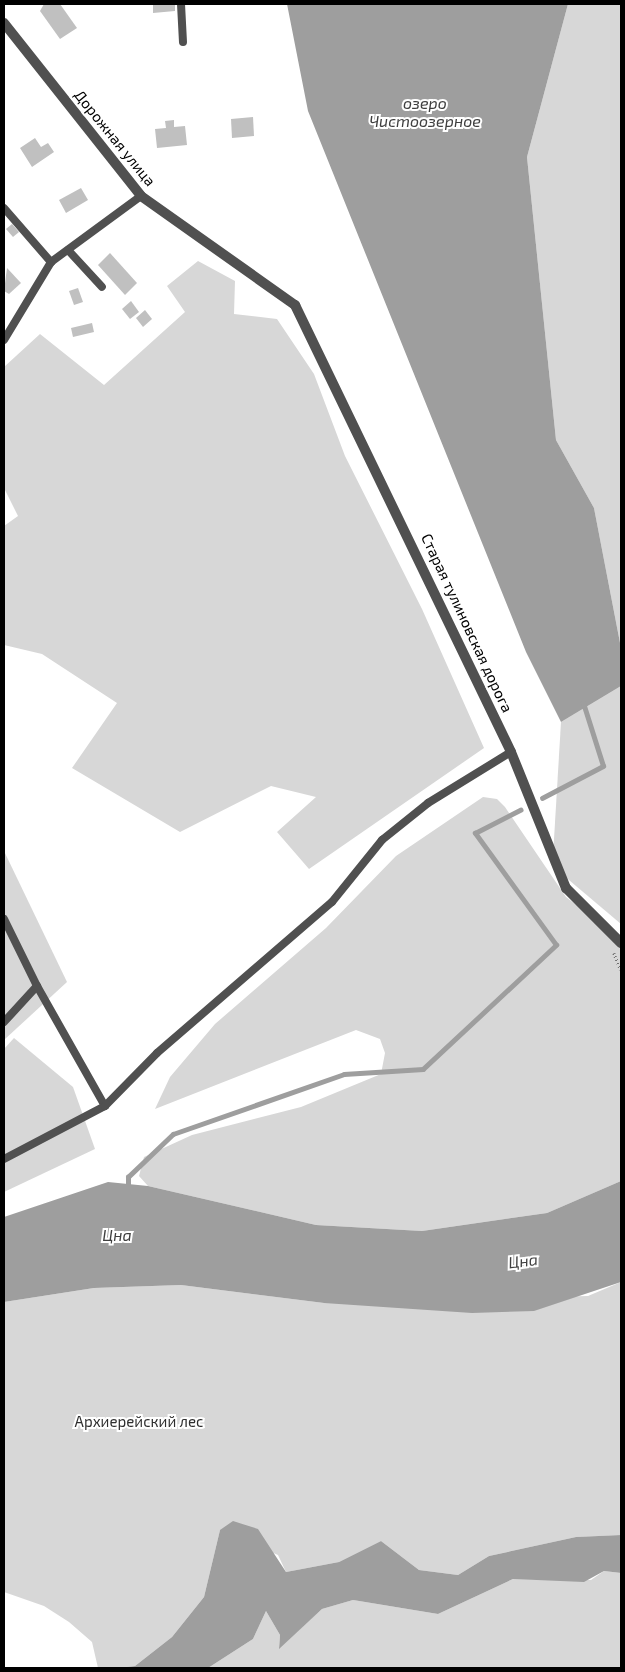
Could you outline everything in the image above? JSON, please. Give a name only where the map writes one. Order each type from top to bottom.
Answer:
[{"type":"street","name":"Дорожная улица","points":[[5,26],[141,196],[295,304]]},
{"type":"street","name":"Старая тулиновская дорога","points":[[295,304],[511,752],[566,888],[621,943]]},
{"type":"lane","points":[[181,4],[183,42]]},
{"type":"lane","points":[[4,340],[51,262],[141,196]]},
{"type":"lane","points":[[4,208],[51,262]]},
{"type":"lane","points":[[68,250],[102,287]]},
{"type":"lane","points":[[4,1159],[106,1106],[157,1053],[332,902],[382,840],[428,803],[511,752]]},
{"type":"lane","points":[[4,919],[37,986],[106,1106]]},
{"type":"lane","points":[[4,1022],[37,986]]},
{"type":"green space","points":[[568,4],[621,4],[621,648],[594,508],[556,440],[527,157]]},
{"type":"green space","points":[[198,261],[235,281],[234,314],[277,319],[314,374],[345,456],[422,609],[484,748],[309,869],[277,832],[316,797],[271,786],[180,832],[72,768],[117,703],[42,654],[4,645],[4,526],[18,516],[4,488],[4,367],[40,334],[104,385],[185,312],[167,286]]},
{"type":"green space","points":[[621,686],[621,924],[563,875],[553,856],[561,722]]},
{"type":"green space","points":[[483,797],[497,799],[505,807],[566,897],[621,939],[621,1181],[547,1213],[422,1231],[316,1225],[148,1186],[139,1176],[144,1157],[192,1135],[301,1107],[381,1074],[385,1053],[380,1039],[356,1030],[155,1109],[170,1077],[215,1024],[326,928],[396,856]]},
{"type":"green space","points":[[4,851],[67,982],[4,1040]]},
{"type":"green space","points":[[14,1038],[73,1087],[95,1149],[4,1192],[4,1049]]},
{"type":"green space","name":"Архиерейский лес","points":[[621,1282],[621,1535],[576,1537],[489,1556],[458,1575],[419,1570],[381,1541],[339,1562],[286,1572],[278,1555],[220,1530],[204,1597],[172,1637],[135,1666],[119,1668],[98,1668],[92,1642],[69,1622],[44,1606],[4,1592],[4,1302],[94,1288],[181,1285],[324,1303],[588,1296]]},
{"type":"green space","points":[[604,1571],[621,1573],[621,1668],[208,1668],[253,1639],[266,1611],[280,1635],[279,1648],[322,1609],[353,1600],[438,1614],[513,1579],[591,1580]]},
{"type":"water","name":"озеро Чистоозерное","points":[[287,4],[568,4],[527,157],[556,440],[594,508],[621,648],[621,686],[561,722],[526,652],[308,111]]},
{"type":"water","name":"Цна","points":[[621,1181],[621,1282],[534,1311],[472,1313],[324,1303],[181,1285],[94,1288],[4,1302],[4,1217],[108,1182],[148,1186],[316,1225],[422,1231],[547,1213]]},
{"type":"water","points":[[233,1521],[258,1529],[286,1572],[339,1562],[381,1541],[419,1570],[458,1575],[489,1556],[576,1537],[621,1535],[621,1573],[604,1571],[584,1582],[513,1579],[438,1614],[353,1600],[322,1609],[279,1649],[280,1635],[266,1611],[253,1639],[208,1668],[119,1668],[135,1666],[172,1637],[204,1597],[220,1530]]},
{"type":"building","points":[[44,4],[60,4],[77,28],[60,39],[40,11]]},
{"type":"building","points":[[153,4],[175,4],[175,11],[153,13]]},
{"type":"building","points":[[253,117],[254,136],[232,138],[231,119]]},
{"type":"building","points":[[174,120],[174,127],[185,126],[187,145],[157,148],[155,129],[166,128],[165,121]]},
{"type":"building","points":[[35,138],[41,147],[48,143],[54,152],[32,167],[20,148]]},
{"type":"building","points":[[81,188],[88,200],[66,213],[59,200]]},
{"type":"building","points":[[12,224],[19,232],[13,237],[6,229]]},
{"type":"building","points":[[110,253],[137,283],[125,295],[98,265]]},
{"type":"building","points":[[7,268],[21,283],[9,294],[4,291]]},
{"type":"building","points":[[78,288],[83,302],[74,305],[69,291]]},
{"type":"building","points":[[131,301],[139,312],[130,319],[122,309]]},
{"type":"building","points":[[145,310],[152,319],[143,327],[136,318]]},
{"type":"building","points":[[92,323],[94,332],[73,337],[71,328]]},
{"type":"waterway","points":[[542,798],[603,766],[583,703]]},
{"type":"waterway","points":[[128,1188],[128,1177],[173,1134],[344,1074],[423,1069],[556,945],[475,833],[520,810]]}]
